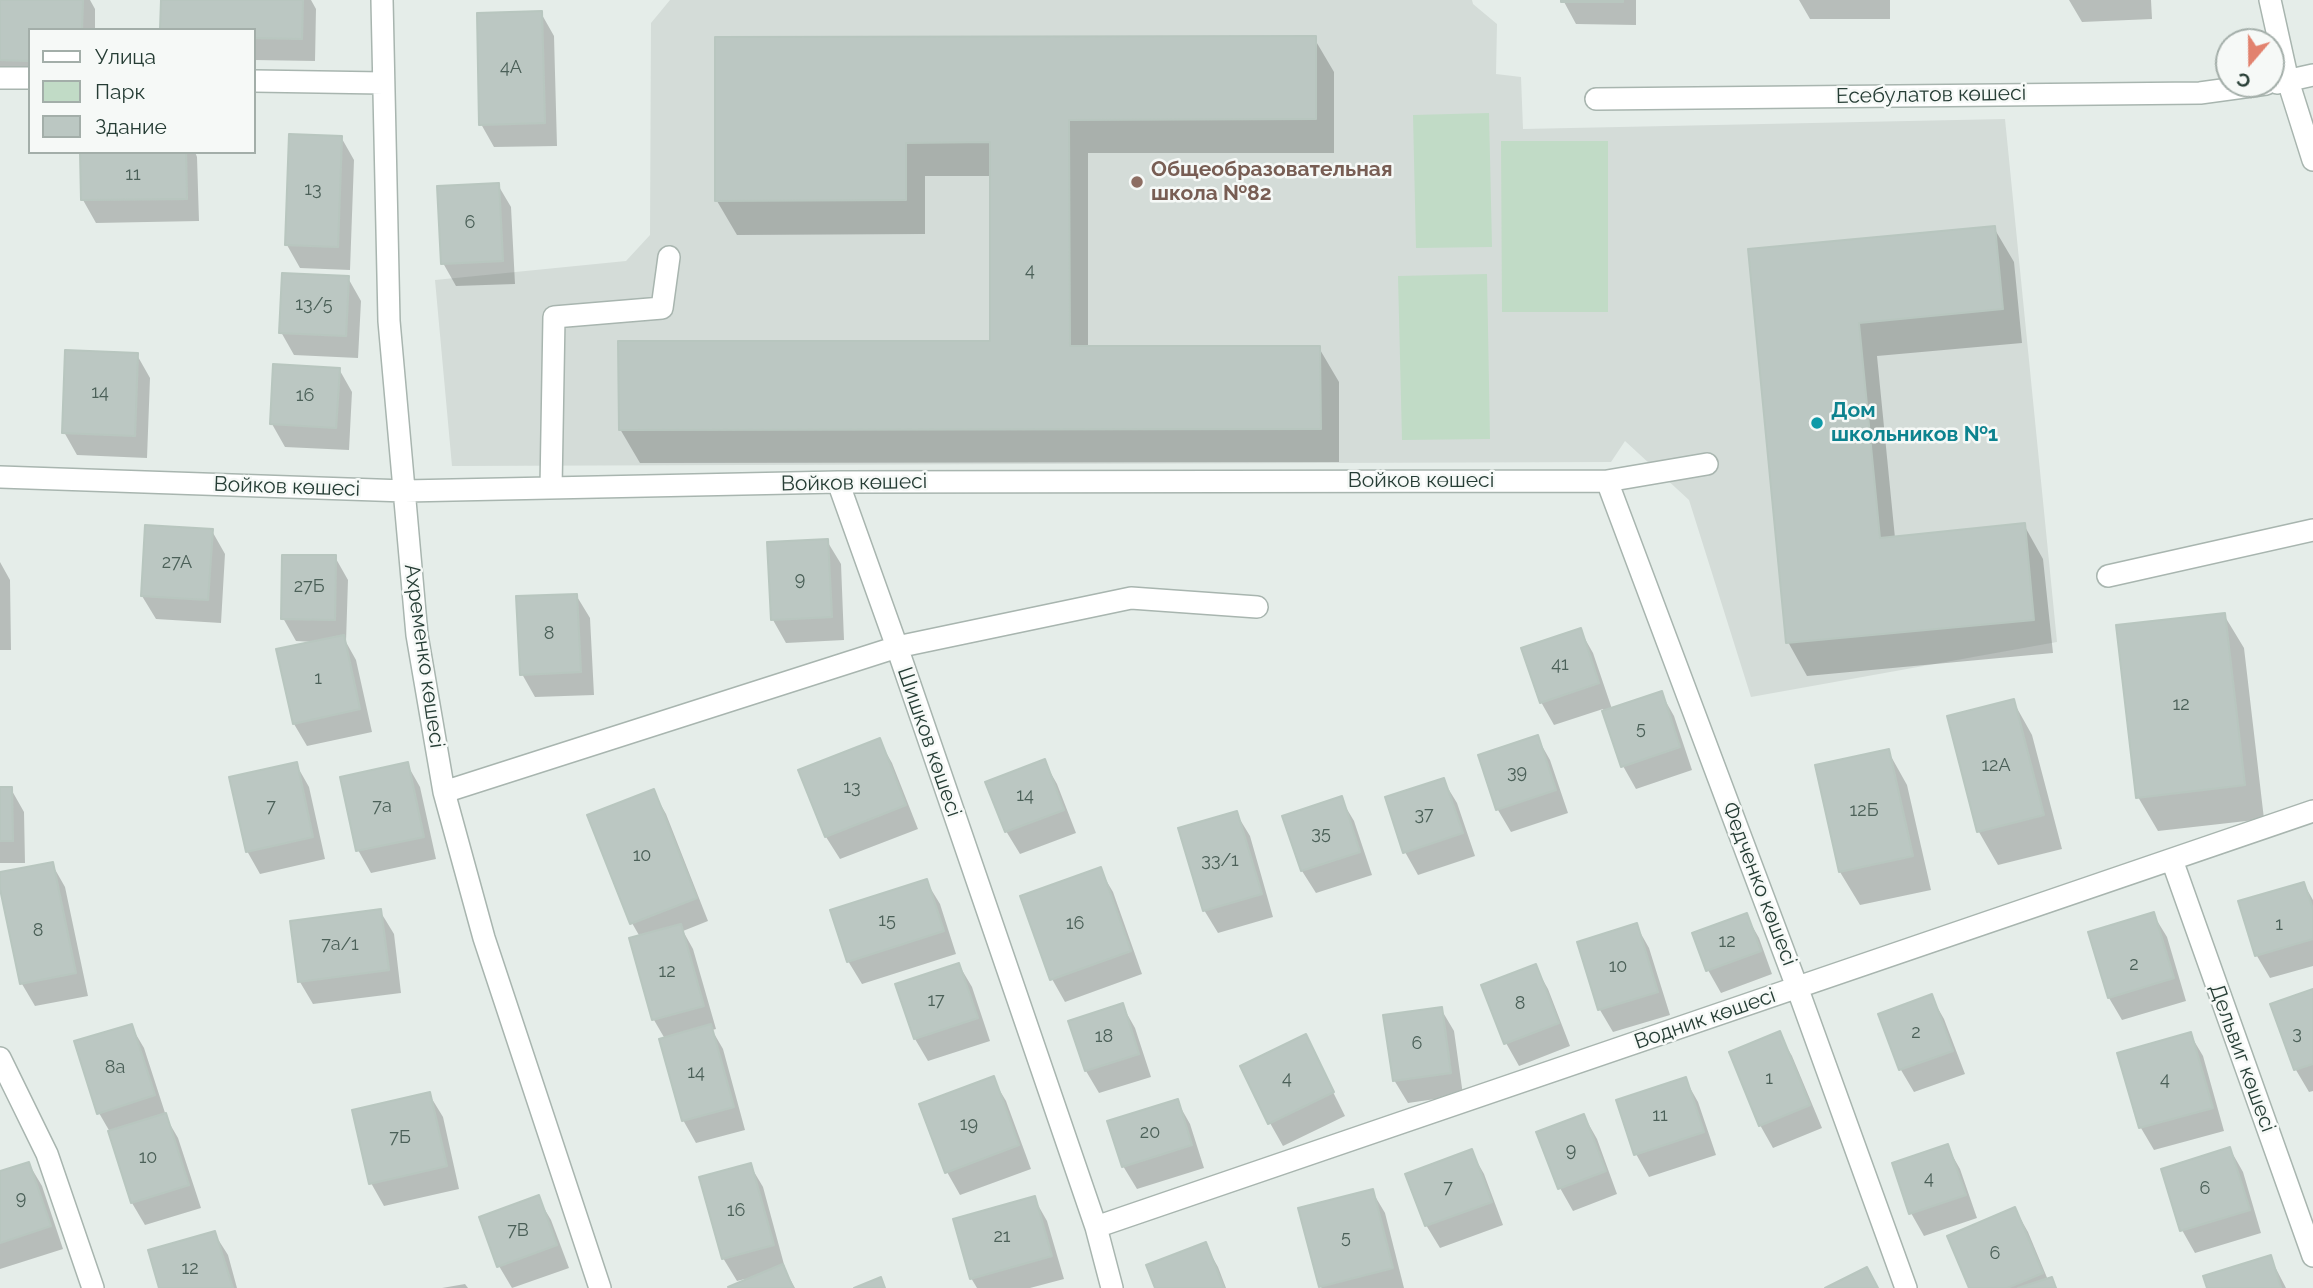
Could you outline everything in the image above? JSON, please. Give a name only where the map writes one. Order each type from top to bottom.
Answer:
[{"type":"street","name":"Ахременко көшесі","points":[[382,0],[389,321],[417,635],[444,792],[484,938],[600,1288]]},
{"type":"street","points":[[2270,0],[2272,28]]},
{"type":"street","name":"Есебулатов көшесі","points":[[2285,81],[2313,75]]},
{"type":"street","points":[[0,78],[28,78]]},
{"type":"street","points":[[256,81],[383,83]]},
{"type":"street","name":"Есебулатов көшесі","points":[[1596,99],[2215,91]]},
{"type":"street","points":[[2282,98],[2313,160]]},
{"type":"street","points":[[551,488],[554,317],[662,308],[669,257]]},
{"type":"street","name":"Войков көшесі","points":[[0,477],[405,491],[838,482],[1607,481],[1707,464]]},
{"type":"street","name":"Федченко көшесі","points":[[1607,481],[1797,987],[1906,1288]]},
{"type":"street","points":[[838,482],[897,647],[1131,598],[1257,607]]},
{"type":"street","points":[[2108,576],[2313,530]]},
{"type":"street","name":"Шишков көшесі","points":[[444,792],[897,647],[1096,1227],[1112,1288]]},
{"type":"street","name":"Водник көшесі","points":[[1096,1227],[2313,811]]},
{"type":"street","name":"Дельвиг көшесі","points":[[2172,860],[2313,1256]]},
{"type":"street","points":[[0,1058],[47,1154],[93,1288]]},
{"type":"shaded area","name":"Общеобразовательная школа №82","points":[[670,0],[1472,0],[1473,4],[1497,24],[1496,74],[1521,77],[1523,129],[2005,119],[2057,642],[1751,697],[1689,500],[1625,441],[1611,462],[452,466],[435,280],[626,261],[650,235],[651,23]]},
{"type":"green space","points":[[1489,113],[1492,247],[1416,248],[1413,115]]},
{"type":"green space","points":[[1501,141],[1608,141],[1608,312],[1502,312]]},
{"type":"green space","points":[[1487,274],[1490,439],[1402,440],[1398,276]]},
{"type":"building","points":[[0,0],[83,0],[82,28],[28,28],[28,61],[0,60]]},
{"type":"building","points":[[161,0],[303,0],[302,39],[256,38],[256,28],[160,28]]},
{"type":"building","points":[[1623,0],[1623,2],[1561,2]]},
{"type":"building","points":[[542,11],[545,123],[479,125],[477,13]]},
{"type":"building","points":[[1316,36],[1316,119],[1069,120],[1070,346],[1320,346],[1321,429],[619,430],[618,341],[990,341],[990,142],[906,143],[906,200],[715,201],[715,37]]},
{"type":"building","points":[[289,134],[342,136],[338,247],[285,245]]},
{"type":"building","points":[[80,154],[186,154],[187,199],[81,200]]},
{"type":"building","points":[[499,183],[503,261],[441,264],[437,186]]},
{"type":"building","name":"Дом школьников №1","points":[[1995,226],[2003,309],[1859,323],[1880,538],[2025,523],[2034,620],[1786,643],[1748,249]]},
{"type":"building","points":[[282,273],[349,276],[346,336],[279,333]]},
{"type":"building","points":[[65,350],[138,353],[135,436],[62,433]]},
{"type":"building","points":[[273,364],[340,368],[336,428],[270,424]]},
{"type":"building","points":[[145,525],[213,529],[208,600],[141,596]]},
{"type":"building","points":[[828,539],[832,617],[771,620],[767,542]]},
{"type":"building","points":[[282,555],[336,555],[335,620],[281,619]]},
{"type":"building","points":[[577,594],[581,672],[520,675],[516,596]]},
{"type":"building","points":[[2225,613],[2245,785],[2136,798],[2116,625]]},
{"type":"building","points":[[1581,628],[1599,683],[1540,703],[1521,648]]},
{"type":"building","points":[[344,635],[360,709],[293,724],[276,649]]},
{"type":"building","points":[[1662,691],[1680,747],[1621,767],[1602,711]]},
{"type":"building","points":[[2014,699],[2044,815],[1977,832],[1947,716]]},
{"type":"building","points":[[1538,735],[1556,790],[1496,810],[1478,755]]},
{"type":"building","points":[[880,738],[906,805],[825,837],[798,770]]},
{"type":"building","points":[[1889,749],[1913,856],[1839,872],[1815,765]]},
{"type":"building","points":[[1045,759],[1064,810],[1005,832],[985,782]]},
{"type":"building","points":[[297,762],[313,837],[246,852],[229,777]]},
{"type":"building","points":[[408,762],[424,837],[356,851],[340,777]]},
{"type":"building","points":[[1444,778],[1463,833],[1403,853],[1385,797]]},
{"type":"building","points":[[0,787],[12,787],[13,841],[0,841]]},
{"type":"building","points":[[654,789],[697,898],[630,924],[587,815]]},
{"type":"building","points":[[1342,796],[1360,852],[1301,871],[1282,816]]},
{"type":"building","points":[[1237,811],[1262,894],[1203,911],[1178,828]]},
{"type":"building","points":[[53,862],[76,973],[20,984],[0,889],[0,872]]},
{"type":"building","points":[[1101,867],[1131,951],[1050,980],[1020,896]]},
{"type":"building","points":[[927,879],[944,931],[847,962],[830,910]]},
{"type":"building","points":[[2304,882],[2313,910],[2313,939],[2255,956],[2238,901]]},
{"type":"building","points":[[381,909],[389,970],[298,982],[290,921]]},
{"type":"building","points":[[2154,912],[2174,978],[2108,998],[2088,932]]},
{"type":"building","points":[[1747,913],[1761,951],[1706,971],[1692,933]]},
{"type":"building","points":[[1637,923],[1658,992],[1598,1010],[1577,942]]},
{"type":"building","points":[[681,924],[704,1006],[652,1020],[629,938]]},
{"type":"building","points":[[959,963],[978,1018],[914,1039],[895,984]]},
{"type":"building","points":[[1536,964],[1559,1023],[1504,1044],[1481,985]]},
{"type":"building","points":[[2313,989],[2313,1064],[2294,1070],[2270,1004]]},
{"type":"building","points":[[1932,994],[1953,1051],[1899,1070],[1878,1014]]},
{"type":"building","points":[[1123,1003],[1139,1054],[1085,1071],[1068,1021]]},
{"type":"building","points":[[1442,1007],[1451,1073],[1393,1081],[1383,1015]]},
{"type":"building","points":[[132,1024],[155,1095],[97,1114],[74,1041]]},
{"type":"building","points":[[711,1024],[734,1107],[682,1121],[659,1039]]},
{"type":"building","points":[[1780,1031],[1810,1105],[1759,1126],[1729,1052]]},
{"type":"building","points":[[2191,1032],[2213,1108],[2139,1128],[2117,1053]]},
{"type":"building","points":[[1306,1034],[1334,1092],[1268,1124],[1240,1066]]},
{"type":"building","points":[[994,1076],[1019,1145],[945,1173],[919,1104]]},
{"type":"building","points":[[1686,1077],[1704,1132],[1634,1155],[1616,1100]]},
{"type":"building","points":[[430,1092],[447,1166],[369,1184],[352,1110]]},
{"type":"building","points":[[1178,1099],[1192,1145],[1122,1167],[1107,1121]]},
{"type":"building","points":[[166,1113],[189,1185],[131,1203],[108,1131]]},
{"type":"building","points":[[1584,1114],[1606,1171],[1558,1189],[1536,1132]]},
{"type":"building","points":[[1948,1144],[1966,1195],[1909,1214],[1892,1163]]},
{"type":"building","points":[[2230,1147],[2250,1210],[2180,1231],[2161,1169]]},
{"type":"building","points":[[1472,1149],[1492,1202],[1425,1226],[1405,1174]]},
{"type":"building","points":[[29,1162],[51,1226],[0,1243],[0,1171]]},
{"type":"building","points":[[751,1163],[774,1245],[722,1259],[699,1177]]},
{"type":"building","points":[[1373,1189],[1393,1268],[1319,1287],[1298,1208]]},
{"type":"building","points":[[539,1195],[557,1245],[497,1267],[479,1217]]},
{"type":"building","points":[[1035,1196],[1052,1256],[970,1279],[953,1219]]},
{"type":"building","points":[[2015,1207],[2043,1273],[2007,1288],[1969,1288],[1947,1236]]},
{"type":"building","points":[[215,1231],[233,1288],[159,1288],[148,1250]]},
{"type":"building","points":[[1206,1242],[1224,1288],[1155,1288],[1146,1265]]},
{"type":"building","points":[[2271,1255],[2281,1288],[2207,1288],[2203,1276]]},
{"type":"building","points":[[783,1264],[793,1288],[728,1287]]},
{"type":"building","points":[[1867,1267],[1878,1288],[1825,1288]]},
{"type":"building","points":[[881,1277],[885,1288],[854,1288]]},
{"type":"building","points":[[2052,1277],[2056,1288],[2018,1288]]},
{"type":"place","name":"Общеобразовательная школа №82","points":[[1137,182]]},
{"type":"place","name":"Дом школьников №1","points":[[1817,423]]}]
